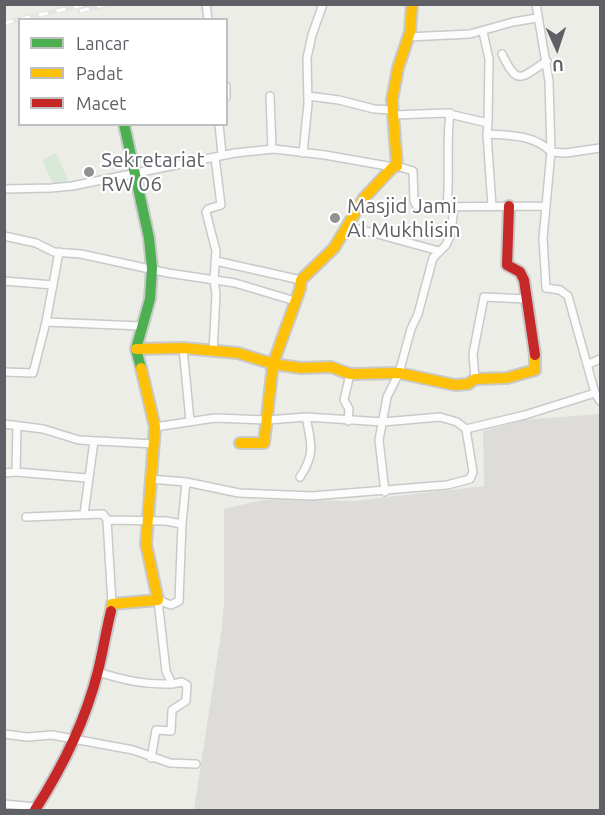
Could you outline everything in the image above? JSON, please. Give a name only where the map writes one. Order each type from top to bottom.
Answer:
[{"type":"street","points":[[303,153],[308,96],[307,58],[323,4]]},
{"type":"street","points":[[240,443],[264,443],[273,364],[301,280],[334,248],[364,198],[395,167],[392,100],[408,37],[412,4]]},
{"type":"street","points":[[536,4],[549,81],[551,152],[543,238],[546,287],[560,290],[568,296],[589,364],[595,393],[600,401]]},
{"type":"street","points":[[408,37],[483,32],[513,22],[537,18]]},
{"type":"street","points":[[483,32],[489,59],[488,134],[492,206]]},
{"type":"street","points":[[502,54],[511,73],[519,77],[547,62]]},
{"type":"street","points":[[270,96],[272,149]]},
{"type":"street","points":[[308,96],[339,100],[393,112],[450,113],[488,123]]},
{"type":"street","points":[[386,492],[379,440],[387,397],[399,373],[433,258],[446,245],[451,234],[447,139],[450,113]]},
{"type":"street","points":[[124,126],[149,238],[152,268],[150,299],[136,349],[154,427],[146,544],[158,600],[166,671],[172,684]]},
{"type":"street","points":[[213,352],[216,250],[206,213],[208,209],[220,206],[221,202],[219,126]]},
{"type":"street","points":[[488,134],[511,135],[528,139],[544,145],[551,152],[566,153],[600,148]]},
{"type":"street","points":[[4,189],[72,186],[219,156],[272,149],[325,154],[412,171],[414,201],[416,205],[422,207],[546,206]]},
{"type":"street","points":[[136,349],[183,348],[238,353],[273,364],[301,368],[331,368],[350,374],[399,373],[455,385],[468,384],[475,379],[507,378],[535,370],[536,354],[522,275],[507,265],[509,206]]},
{"type":"street","points":[[348,226],[439,251]]},
{"type":"street","points":[[4,236],[36,243],[46,249],[59,252],[81,254],[235,283],[295,301]]},
{"type":"street","points":[[4,372],[33,373],[46,322],[59,252]]},
{"type":"street","points":[[216,261],[301,280]]},
{"type":"street","points":[[4,281],[53,285]]},
{"type":"street","points":[[475,379],[473,354],[484,297],[526,299]]},
{"type":"street","points":[[46,322],[141,326]]},
{"type":"street","points":[[183,348],[190,421]]},
{"type":"street","points":[[589,364],[600,359]]},
{"type":"street","points":[[348,421],[349,409],[344,400],[350,374]]},
{"type":"street","points":[[466,429],[525,415],[595,393]]},
{"type":"street","points":[[150,479],[186,482],[239,494],[312,496],[386,492],[447,485],[470,479],[473,472],[466,429],[456,422],[440,417],[383,422],[306,417],[267,420],[215,418],[154,427]]},
{"type":"street","points":[[300,477],[309,461],[312,449],[306,417]]},
{"type":"street","points":[[4,424],[43,429],[70,438],[154,444]]},
{"type":"street","points":[[16,472],[17,426]]},
{"type":"street","points":[[84,514],[87,478],[94,441]]},
{"type":"street","points":[[4,473],[87,478]]},
{"type":"street","points":[[112,604],[158,600],[171,605],[179,601],[186,482]]},
{"type":"street","points":[[4,804],[35,809],[48,790],[74,739],[98,672],[112,604],[107,520],[103,514],[26,517]]},
{"type":"street","points":[[107,520],[166,521],[182,524]]},
{"type":"street","points":[[98,672],[123,681],[172,684],[182,682],[187,685],[186,701],[172,710],[171,731],[156,730],[152,758]]},
{"type":"street","points":[[4,734],[27,737],[52,735],[133,750],[170,763],[196,765]]},
{"type":"shaded area","points":[[600,414],[600,810],[194,810],[222,627],[224,509],[262,500],[354,501],[484,486],[483,431],[523,420]]},
{"type":"green space","points":[[56,153],[68,180],[54,186],[42,160]]},
{"type":"railway","points":[[26,18],[87,4]]},
{"type":"railway","points":[[80,11],[108,4]]},
{"type":"railway","points":[[4,23],[18,20]]},
{"type":"traffic: fast","points":[[124,126],[149,238],[152,268],[150,299],[136,349],[141,368]]},
{"type":"traffic: slow","points":[[240,443],[264,443],[273,364],[300,289],[301,280],[334,248],[364,198],[393,167],[397,166],[392,100],[398,68],[410,32],[412,4]]},
{"type":"traffic: slow","points":[[136,349],[183,348],[238,353],[273,364],[301,368],[331,367],[350,374],[399,373],[455,385],[468,384],[475,379],[507,378],[535,370],[535,355]]},
{"type":"traffic: slow","points":[[111,611],[112,604],[158,600],[146,544],[155,427],[141,368]]},
{"type":"traffic: jam","points":[[509,206],[507,265],[520,272],[524,280],[535,355]]},
{"type":"traffic: jam","points":[[35,810],[64,760],[87,707],[98,671],[111,611]]},
{"type":"place","name":"Sekretariat RW 06","points":[[89,172]]},
{"type":"place","name":"Masjid Jami Al Mukhlisin","points":[[335,218]]}]
